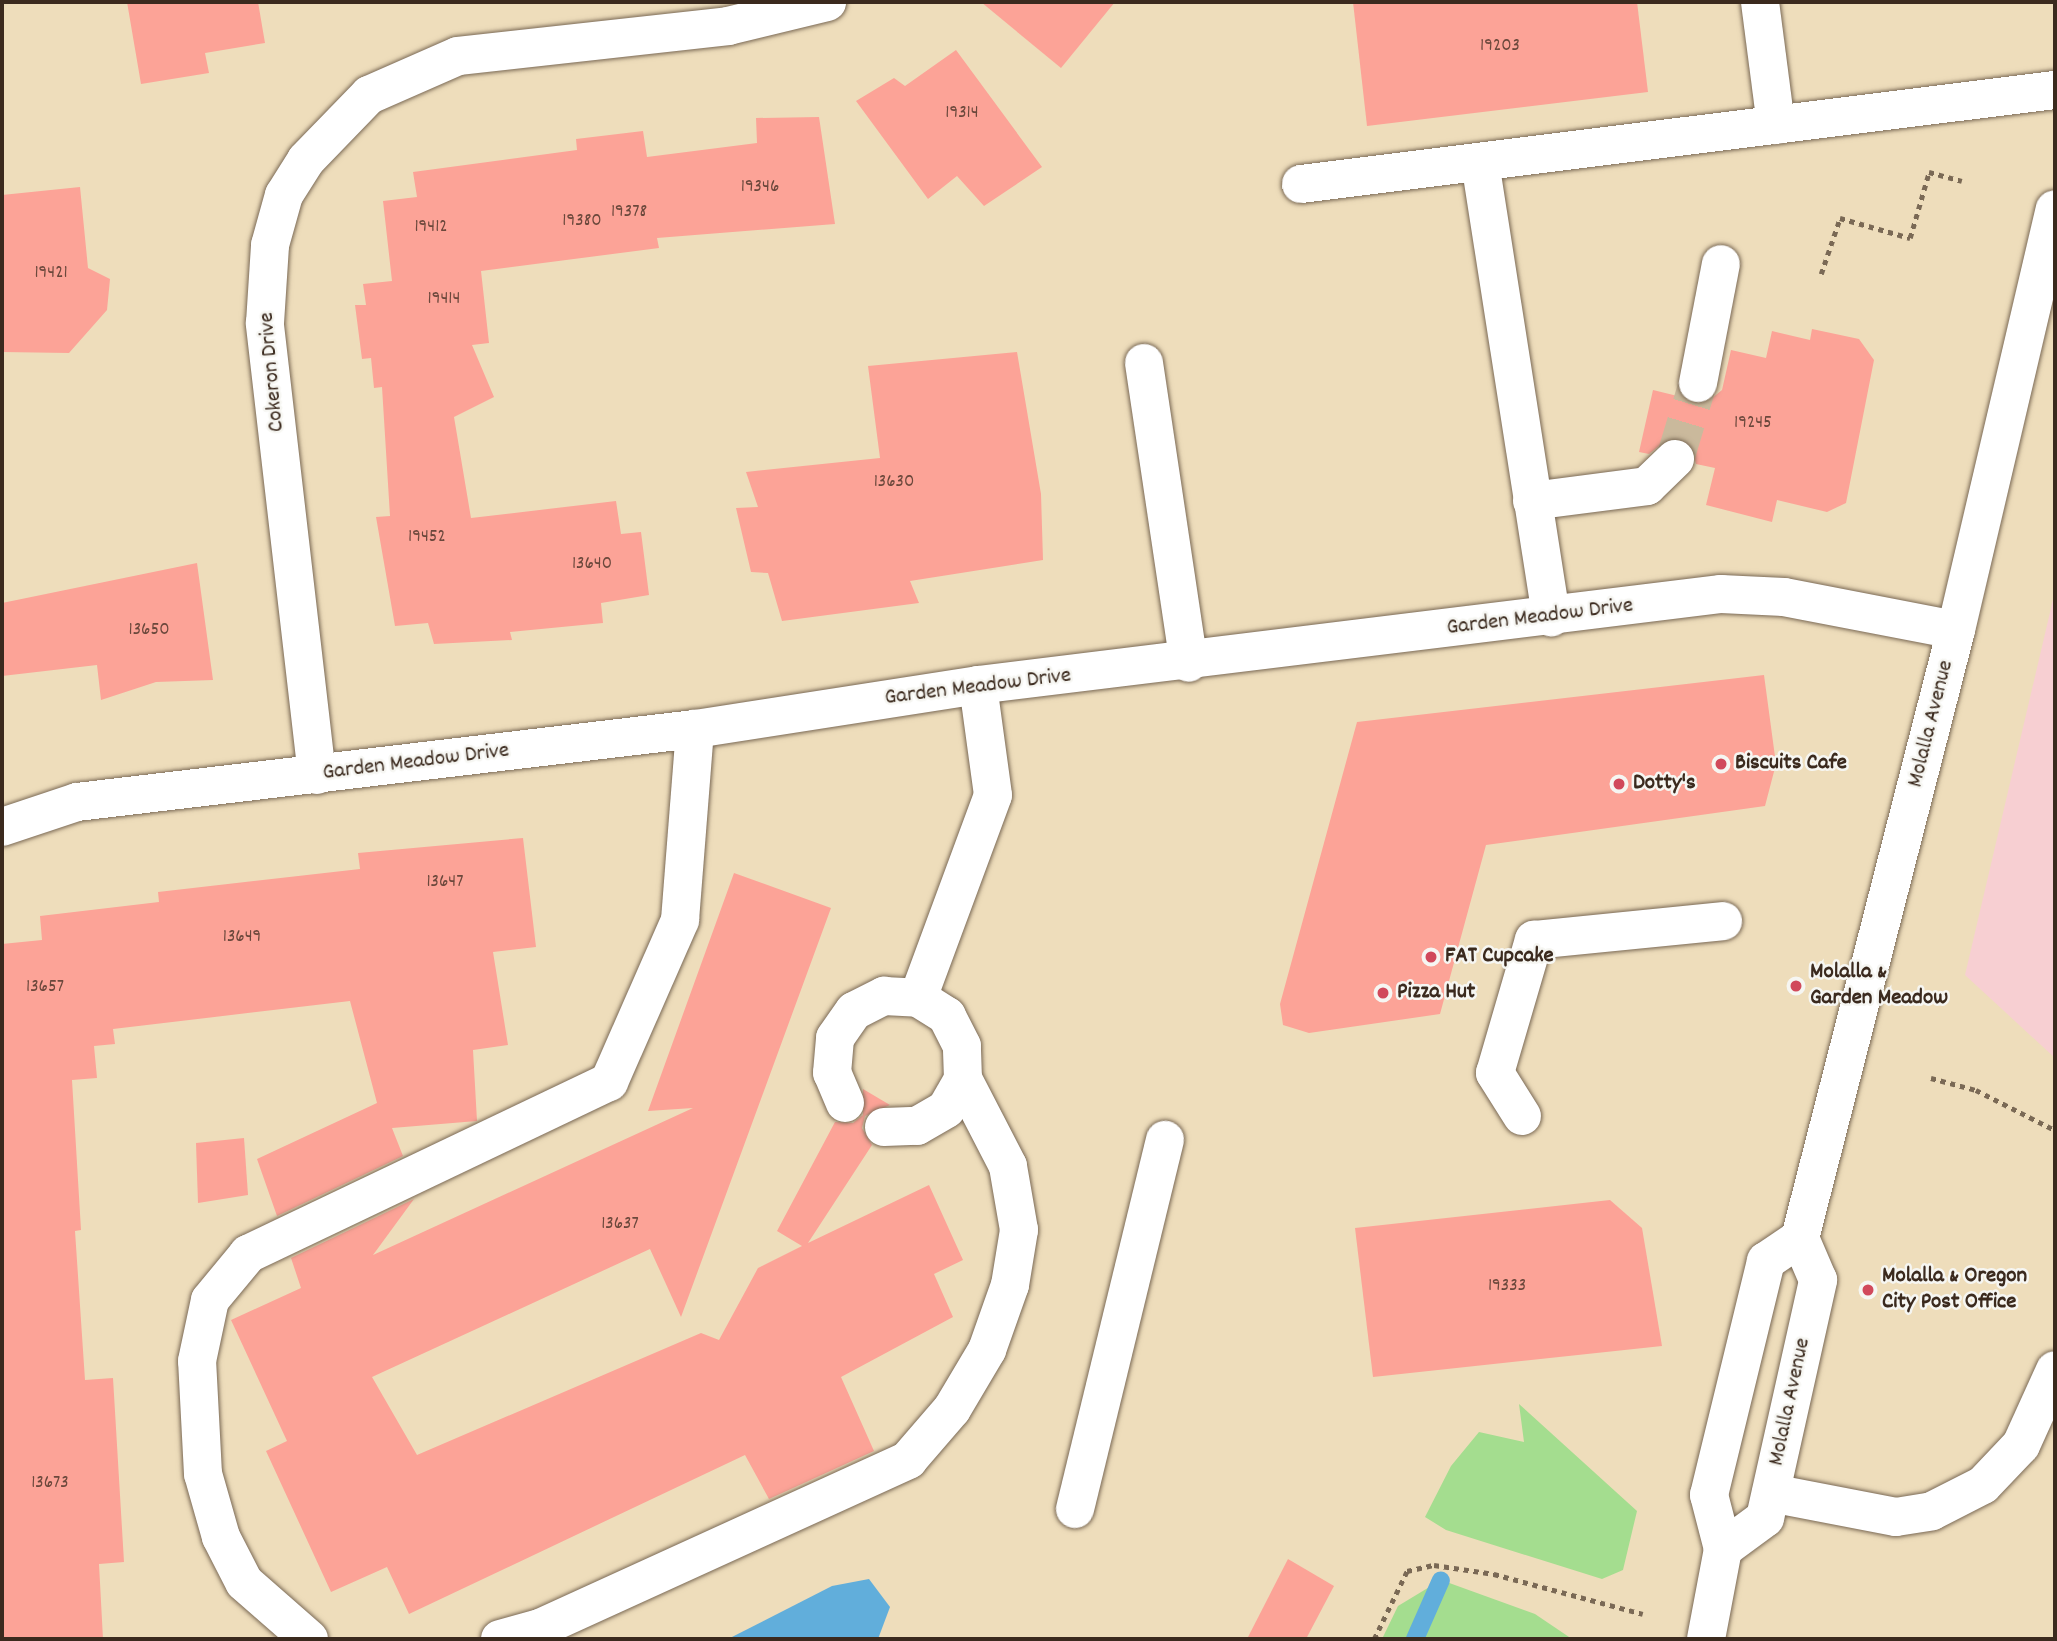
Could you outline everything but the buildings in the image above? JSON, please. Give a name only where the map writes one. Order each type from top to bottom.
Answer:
[{"type":"street","name":"Cokeron Drive","points":[[317,775],[265,323],[270,244],[284,195],[306,160],[369,94],[458,56],[728,26],[827,2]]},
{"type":"street","points":[[1760,2],[1776,125]]},
{"type":"street","points":[[1301,184],[2055,89]]},
{"type":"street","points":[[1480,162],[1551,617]]},
{"type":"street","name":"Molalla Avenue","points":[[1723,1549],[1765,1518],[1818,1280],[1800,1238],[1956,630],[2055,209]]},
{"type":"street","points":[[1698,383],[1721,264]]},
{"type":"street","points":[[1144,363],[1189,663]]},
{"type":"street","points":[[1532,501],[1647,486],[1675,460]]},
{"type":"street","name":"Garden Meadow Drive","points":[[2,827],[77,802],[695,729],[978,685],[1189,663],[1733,595],[1797,599],[1956,630]]},
{"type":"street","points":[[918,998],[993,795],[978,685]]},
{"type":"street","points":[[309,1639],[244,1583],[221,1537],[203,1474],[197,1361],[210,1300],[248,1254],[609,1082],[680,920],[695,729]]},
{"type":"street","points":[[1522,1116],[1495,1073],[1534,940],[1723,920]]},
{"type":"street","points":[[500,1639],[540,1628],[908,1460],[952,1409],[987,1350],[1010,1285],[1019,1230],[1008,1166],[962,1079],[962,1046],[947,1016],[918,998],[884,996],[854,1011],[835,1038],[832,1073],[845,1103]]},
{"type":"street","points":[[884,1127],[917,1126],[946,1109],[962,1079]]},
{"type":"street","points":[[1075,1509],[1165,1140]]},
{"type":"street","points":[[1706,1639],[1723,1549],[1709,1495],[1766,1261],[1800,1238]]},
{"type":"street","points":[[1771,1493],[1896,1517],[1932,1511],[1983,1485],[2021,1445],[2055,1370]]},
{"type":"path","points":[[1821,274],[1840,218],[1910,238],[1929,172],[1962,181]]},
{"type":"path","points":[[1931,1078],[1976,1090],[2055,1130]]},
{"type":"path","points":[[1374,1639],[1407,1571],[1434,1565],[1494,1574],[1643,1615]]},
{"type":"shaded area","points":[[2055,591],[2055,1058],[1965,975]]},
{"type":"green space","points":[[1519,1404],[1637,1511],[1623,1570],[1602,1579],[1446,1530],[1425,1517],[1451,1466],[1479,1432],[1524,1442]]},
{"type":"green space","points":[[1441,1580],[1535,1614],[1572,1639],[1382,1639],[1398,1606]]},
{"type":"water","points":[[869,1579],[890,1607],[878,1639],[728,1639],[832,1586]]},
{"type":"waterway","points":[[1415,1639],[1441,1580]]},
{"type":"tunnel","points":[[1675,459],[1698,383]]},
{"type":"place","name":"Biscuits Cafe","points":[[1721,764]]},
{"type":"place","name":"Dotty's","points":[[1619,784]]},
{"type":"place","name":"FAT Cupcake","points":[[1431,957]]},
{"type":"place","name":"Molalla & Garden Meadow","points":[[1796,986]]},
{"type":"place","name":"Pizza Hut","points":[[1383,993]]},
{"type":"place","name":"Molalla & Oregon City Post Office","points":[[1868,1290]]}]
